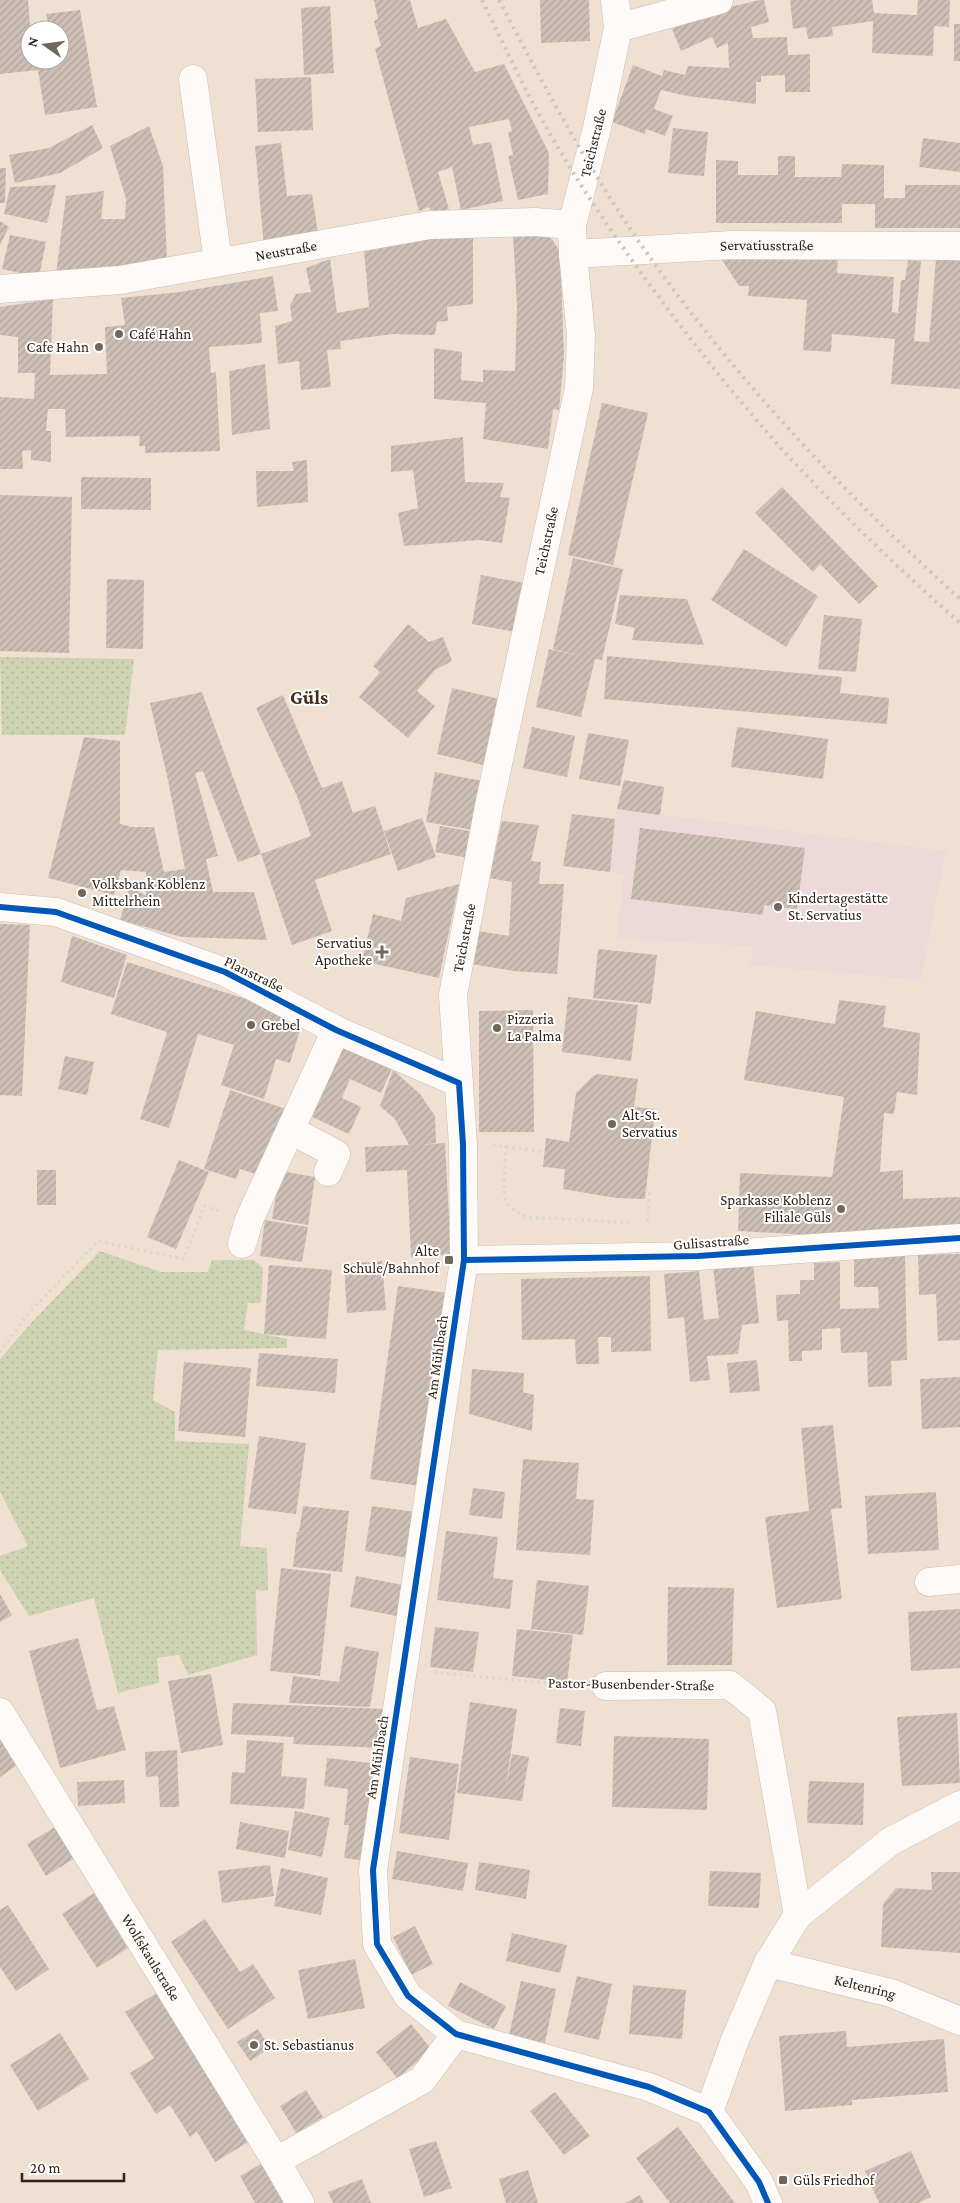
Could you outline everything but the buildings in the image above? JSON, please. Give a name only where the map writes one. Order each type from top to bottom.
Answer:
[{"type":"street","name":"Teichstraße","points":[[459,1082],[453,995],[490,801],[579,388],[581,336],[572,224],[597,128],[618,28],[615,0]]},
{"type":"street","points":[[618,28],[719,0]]},
{"type":"street","points":[[193,79],[218,262]]},
{"type":"street","name":"Neustraße","points":[[0,289],[120,280],[430,226],[535,222],[572,224]]},
{"type":"street","name":"Servatiusstraße","points":[[573,254],[732,245],[960,246]]},
{"type":"street","name":"Planstraße","points":[[0,907],[56,912],[225,972],[336,1030],[459,1082]]},
{"type":"street","points":[[246,1232],[336,1030]]},
{"type":"street","name":"Am Mühlbach","points":[[459,1082],[463,1145],[464,1260],[373,1870],[378,1944],[408,1996],[456,2034],[649,2087],[709,2112]]},
{"type":"street","points":[[290,1130],[336,1154],[328,1172]]},
{"type":"street","name":"Gulisastraße","points":[[464,1260],[698,1256],[960,1238]]},
{"type":"street","points":[[929,1582],[960,1579]]},
{"type":"street","name":"Pastor-Busenbender-Straße","points":[[606,1686],[730,1686],[762,1711],[798,1915]]},
{"type":"street","name":"Wolfskaulstraße","points":[[0,1712],[276,2160],[300,2203]]},
{"type":"street","points":[[768,2203],[759,2182],[709,2112],[735,2040],[768,1963],[798,1915],[890,1842],[960,1805]]},
{"type":"street","name":"Keltenring","points":[[768,1963],[891,1994],[960,2021]]},
{"type":"street","points":[[276,2160],[422,2080],[456,2034]]},
{"type":"path","points":[[545,1152],[506,1146],[505,1193],[508,1204],[514,1210],[527,1217],[647,1224],[650,1191],[646,1191]]},
{"type":"path","points":[[0,1352],[28,1314],[98,1241],[184,1259],[204,1206],[246,1232]]},
{"type":"shaded area","name":"Kindertagestätte St. Servatius","points":[[617,809],[946,851],[921,980],[750,965],[753,946],[616,939],[624,875],[610,872]]},
{"type":"green space","points":[[0,657],[134,659],[125,735],[2,735]]},
{"type":"green space","points":[[100,1251],[161,1272],[208,1272],[212,1260],[254,1260],[263,1268],[261,1303],[248,1303],[244,1330],[287,1339],[287,1348],[158,1350],[153,1400],[175,1412],[175,1441],[249,1444],[240,1546],[267,1548],[268,1591],[256,1590],[257,1655],[188,1675],[179,1655],[157,1658],[159,1683],[118,1693],[94,1598],[29,1616],[0,1570],[0,1556],[28,1546],[0,1492],[0,1359],[32,1322]]},
{"type":"railway","points":[[482,0],[528,94],[563,157],[610,229],[678,323],[732,391],[788,456],[901,570],[960,623]]},
{"type":"railway","points":[[499,0],[553,101],[611,200],[688,309],[723,353],[798,439],[877,521],[960,599]]},
{"type":"cycle path","points":[[0,907],[56,912],[225,972],[336,1030],[459,1083],[463,1145],[464,1260],[373,1870],[377,1944],[408,1996],[456,2034],[649,2087],[709,2112],[759,2182],[768,2203]]},
{"type":"cycle path","points":[[464,1260],[698,1256],[960,1238]]},
{"type":"place","name":"Café Hahn","points":[[119,334]]},
{"type":"place","name":"Cafe Hahn","points":[[99,347]]},
{"type":"place","name":"Volksbank Koblenz Mittelrhein","points":[[82,893]]},
{"type":"place","name":"Kindertagestätte St. Servatius","points":[[778,907]]},
{"type":"place","name":"Servatius Apotheke","points":[[382,952]]},
{"type":"place","name":"Grebel","points":[[251,1025]]},
{"type":"place","name":"Pizzeria La Palma","points":[[497,1028]]},
{"type":"place","name":"Alt-St. Servatius","points":[[612,1124]]},
{"type":"place","name":"Sparkasse Koblenz Filiale Güls","points":[[841,1209]]},
{"type":"place","name":"Alte Schule/Bahnhof","points":[[449,1260]]},
{"type":"place","name":"St. Sebastianus","points":[[254,2045]]},
{"type":"place","name":"Güls Friedhof","points":[[783,2180]]},
{"type":"district","name":"Güls","points":[[309,697]]}]
